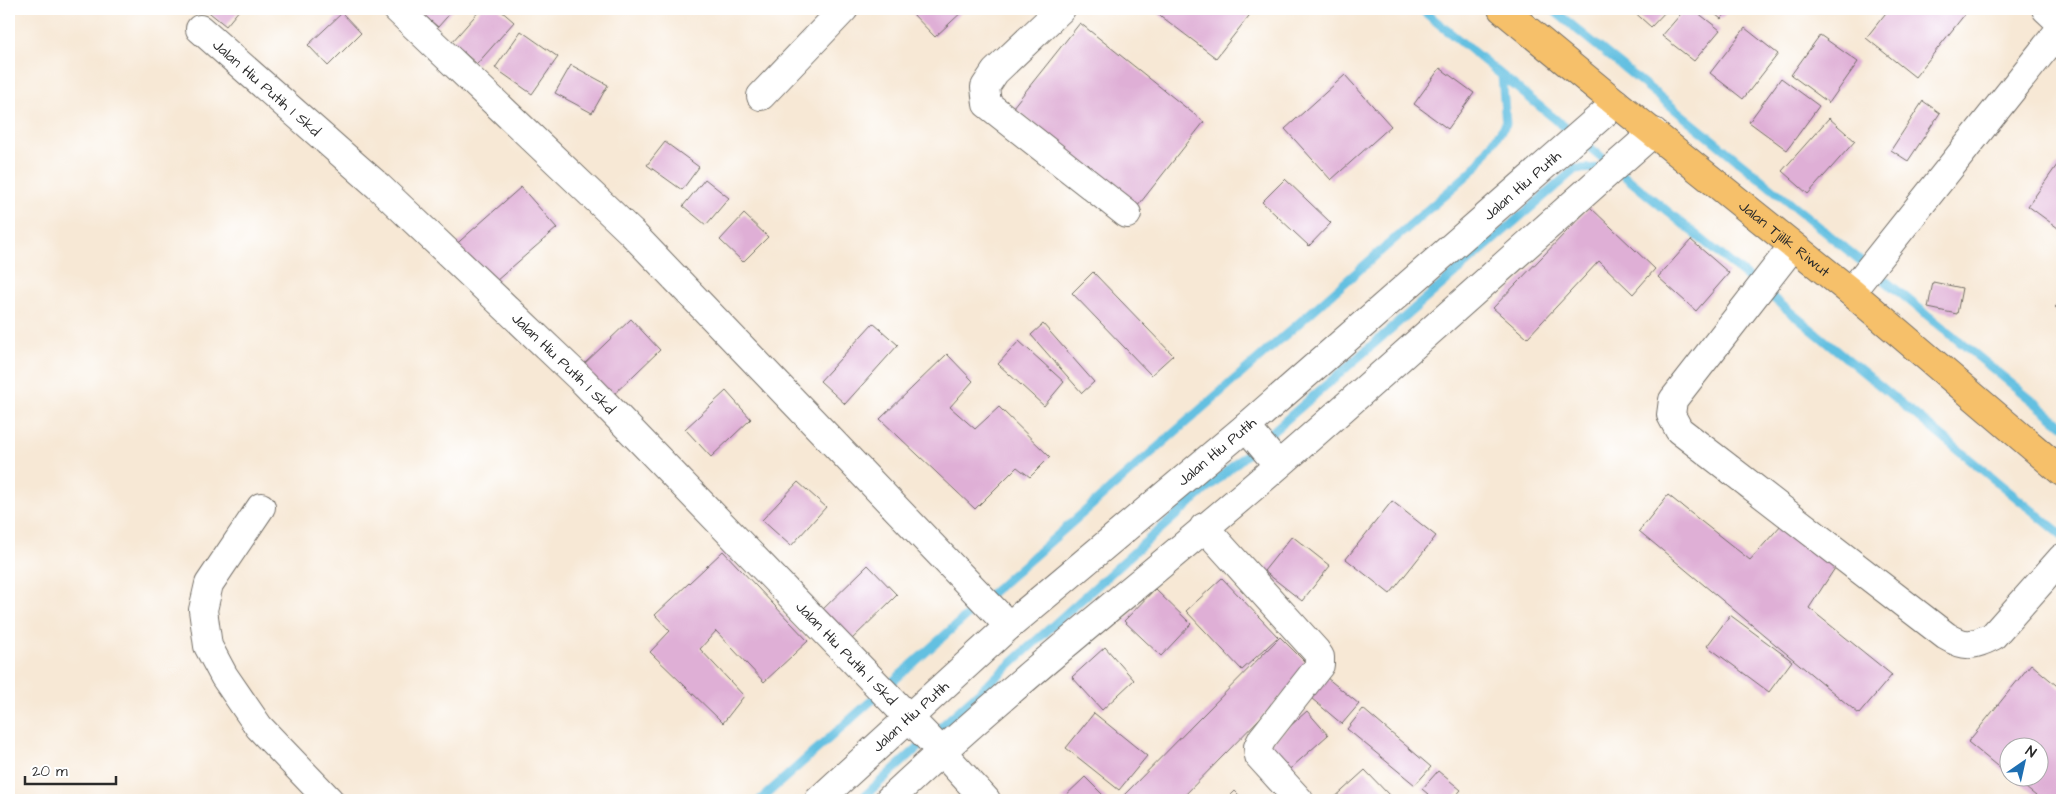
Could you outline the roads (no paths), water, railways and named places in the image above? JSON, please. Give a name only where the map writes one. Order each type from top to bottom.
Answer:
[{"type":"highway","name":"Jalan Tjilik Riwut","points":[[1502,9],[1851,292],[2062,472]]},
{"type":"street","points":[[397,9],[631,232],[1009,626]]},
{"type":"street","points":[[761,96],[844,9]]},
{"type":"street","points":[[1061,9],[995,72],[985,87],[987,104],[1127,214]]},
{"type":"street","points":[[1851,292],[2062,25],[2046,9]]},
{"type":"street","name":"Jalan Hiu Putih 1 Skd","points":[[200,29],[378,186],[584,382],[941,750],[986,800]]},
{"type":"street","name":"Jalan Hiu Putih","points":[[819,800],[1009,626],[1246,428],[1616,103]]},
{"type":"street","points":[[889,800],[941,750],[1278,465],[1654,132]]},
{"type":"street","points":[[1793,246],[1673,400],[1671,415],[1679,430],[1960,645],[1979,643],[1993,636],[2062,558]]},
{"type":"street","points":[[1246,428],[1278,465]]},
{"type":"street","points":[[261,507],[209,584],[203,610],[208,646],[224,676],[259,727],[329,800]]},
{"type":"street","points":[[1204,527],[1320,657],[1320,665],[1262,739],[1258,747],[1259,756],[1299,800]]},
{"type":"waterway","points":[[1421,9],[2062,535]]},
{"type":"waterway","points":[[1552,9],[2062,425]]},
{"type":"waterway","points":[[760,800],[1001,585],[1474,169],[1506,124],[1502,76]]},
{"type":"waterway","points":[[860,800],[1142,545],[1575,169],[1604,168]]}]
